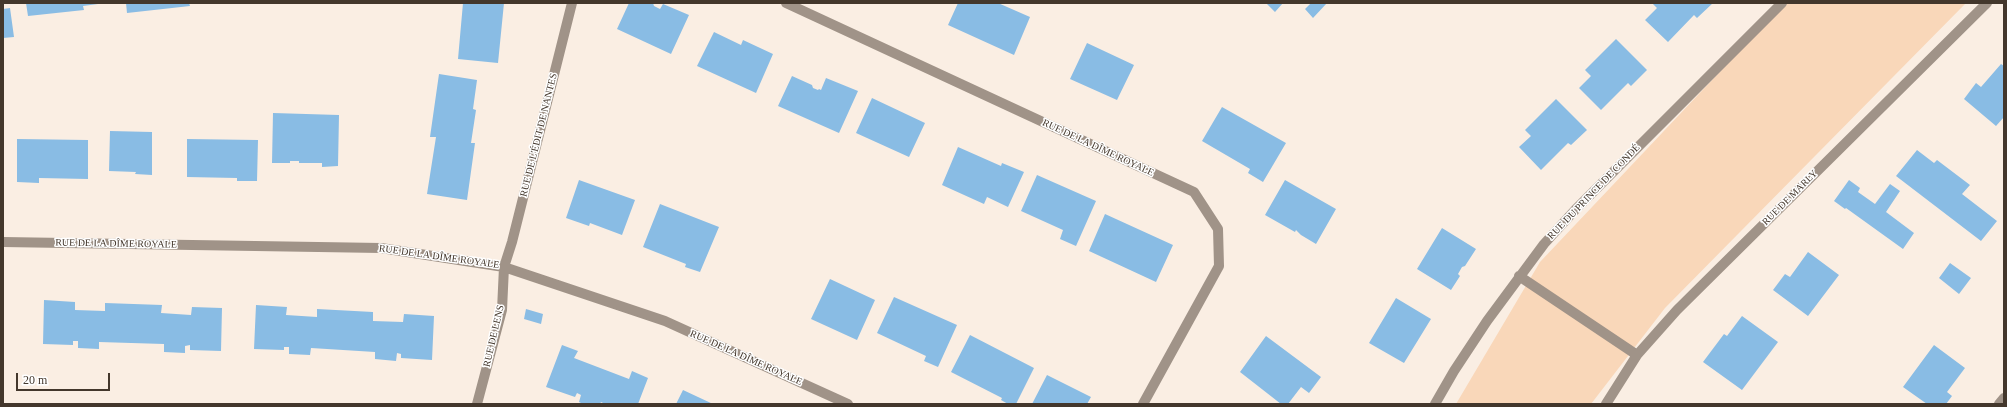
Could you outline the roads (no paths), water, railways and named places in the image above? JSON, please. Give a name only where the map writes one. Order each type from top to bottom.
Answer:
[{"type":"street","name":"RUE DE L'ÉDIT DE NANTES","points":[[504,267],[512,242],[572,3]]},
{"type":"street","name":"RUE DE LA DÎME ROYALE","points":[[786,3],[1194,192],[1218,229],[1219,266],[1143,404]]},
{"type":"street","name":"RUE DU PRINCE DE CONDÉ","points":[[1434,404],[1454,370],[1519,276],[1544,244],[1575,210],[1782,3]]},
{"type":"street","name":"RUE DE MARLY","points":[[1606,404],[1637,355],[1677,310],[1987,3]]},
{"type":"street","name":"RUE DE LA DÎME ROYALE","points":[[3,242],[381,248],[504,267],[665,321],[848,404]]},
{"type":"street","name":"RUE DE LENS","points":[[477,404],[502,310],[504,267]]},
{"type":"street","points":[[1519,276],[1637,355]]},
{"type":"street","points":[[1999,404],[2004,398]]}]
